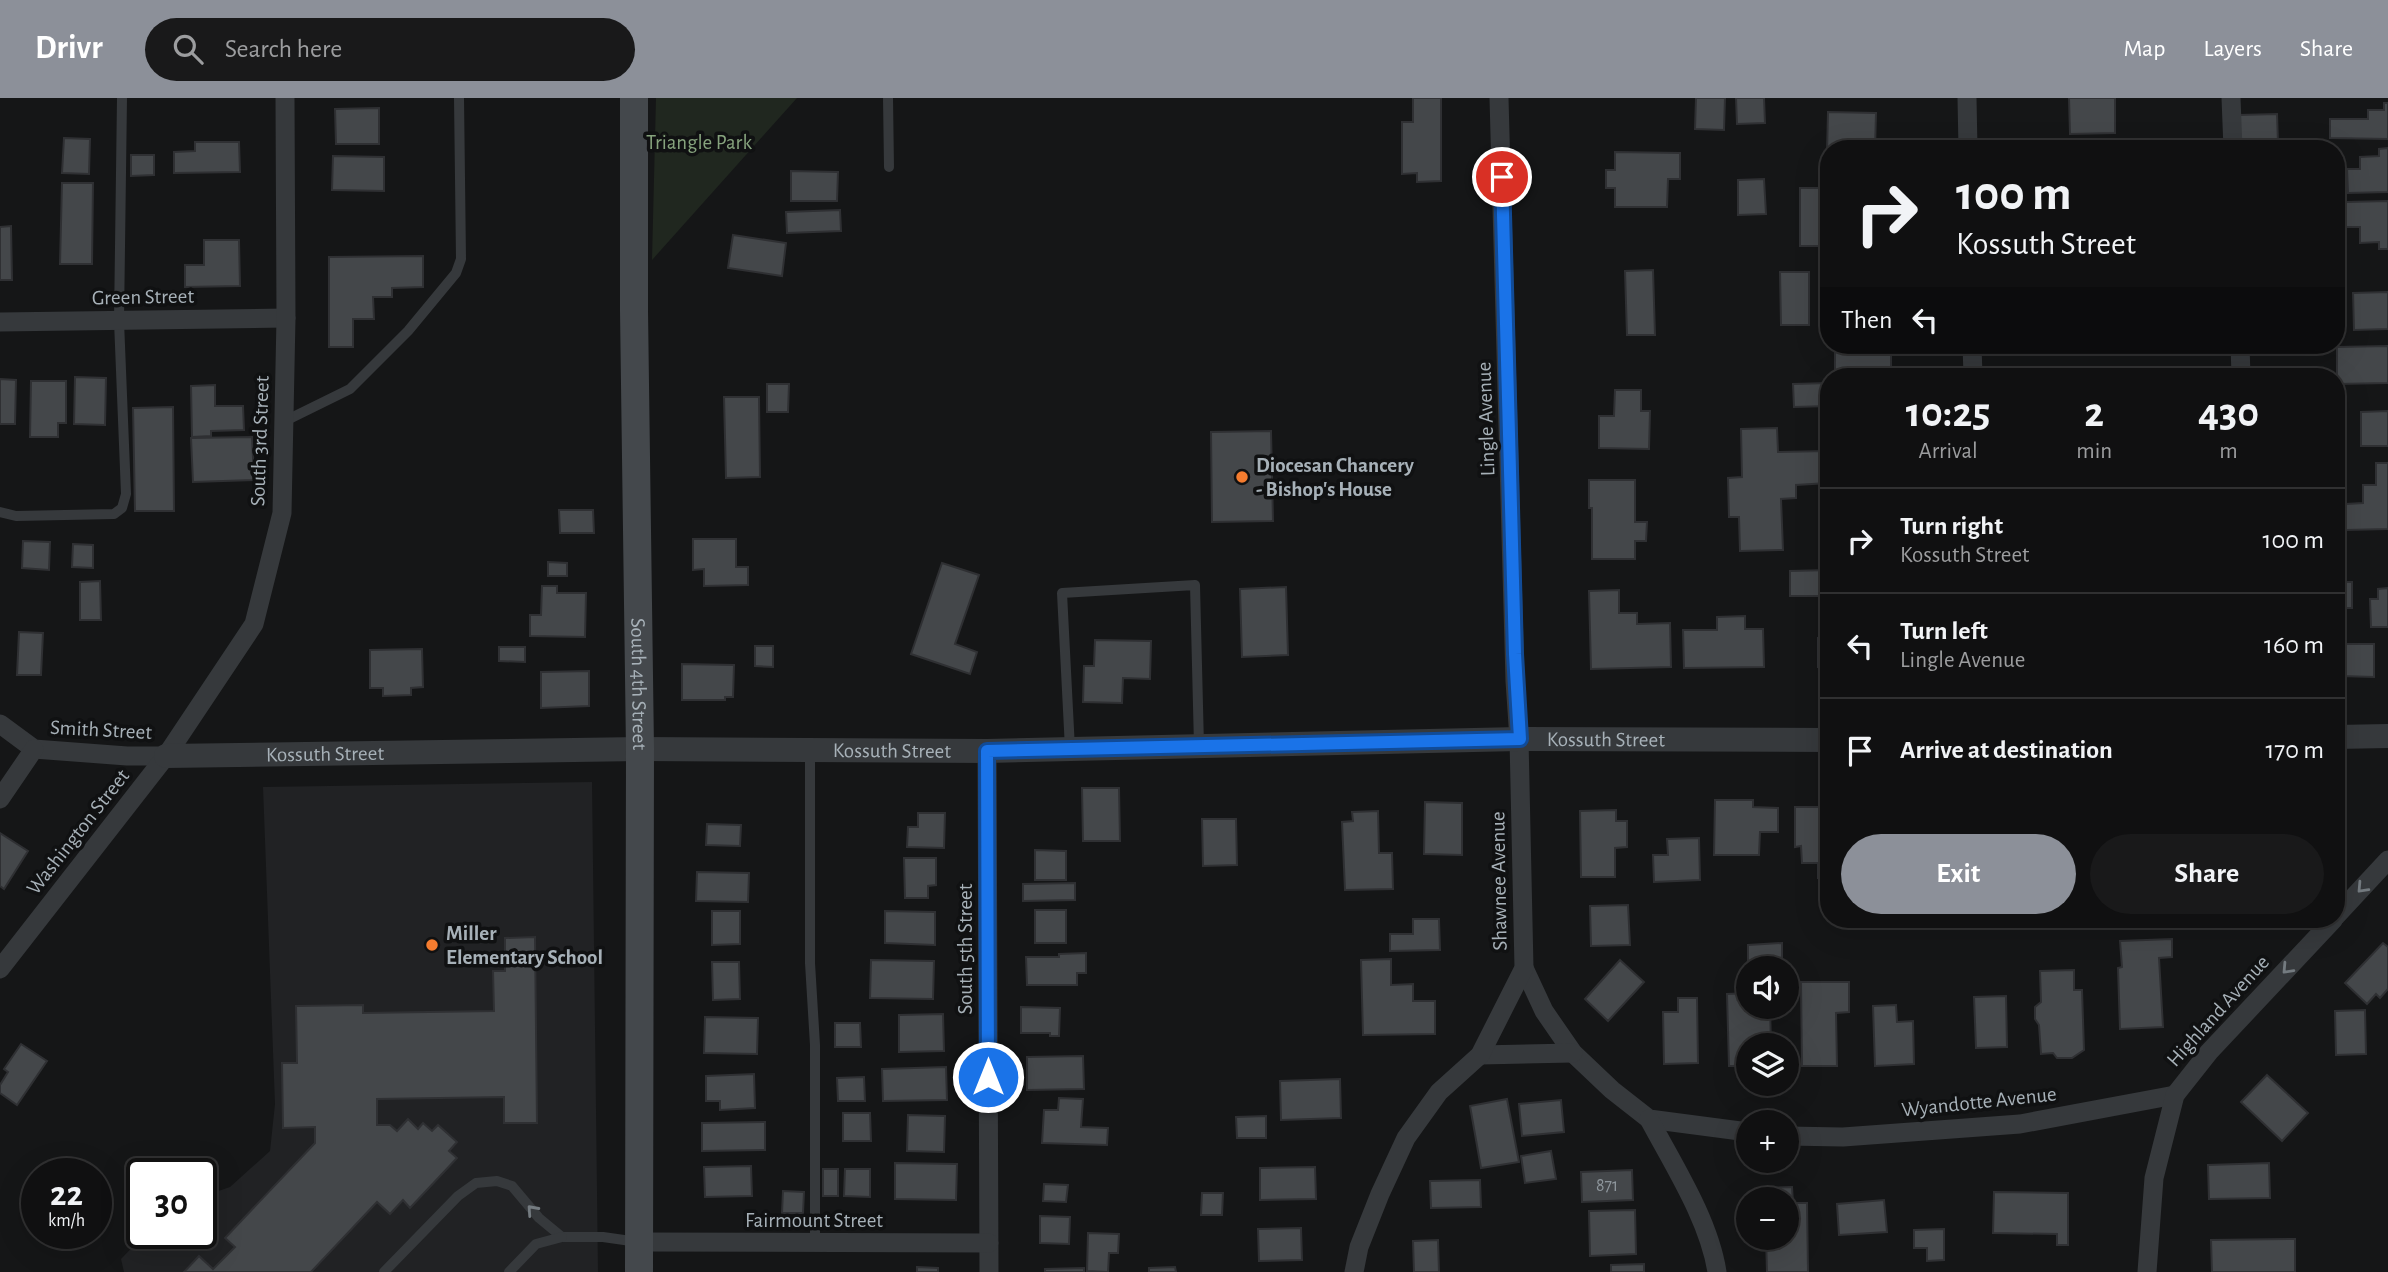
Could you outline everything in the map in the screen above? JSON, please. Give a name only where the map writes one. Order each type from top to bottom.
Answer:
[{"type":"main road","name":"South 4th Street","points":[[634,98],[640,749],[639,1272]]},
{"type":"street","name":"South 3rd Street","points":[[166,756],[254,624],[282,513],[286,318],[285,98]]},
{"type":"street","name":"Lingle Avenue","points":[[1499,98],[1515,667],[1520,739]]},
{"type":"street","points":[[1967,98],[1968,140]]},
{"type":"street","points":[[2231,98],[2233,140]]},
{"type":"street","name":"Green Street","points":[[0,322],[286,318]]},
{"type":"street","name":"Smith Street","points":[[0,724],[34,749],[166,756]]},
{"type":"street","points":[[2345,737],[2388,736]]},
{"type":"street","name":"Kossuth Street","points":[[166,756],[640,749],[1070,750],[1520,739],[1820,740]]},
{"type":"street","name":"Shawnee Avenue","points":[[1354,1272],[1359,1247],[1406,1139],[1439,1092],[1480,1055],[1524,968],[1520,739]]},
{"type":"street","points":[[0,799],[34,749]]},
{"type":"street","name":"South 5th Street","points":[[987,751],[989,1272]]},
{"type":"street","name":"Washington Street","points":[[0,969],[166,756]]},
{"type":"street","name":"Highland Avenue","points":[[2345,906],[2388,860]]},
{"type":"street","name":"Highland Avenue","points":[[2147,1272],[2154,1178],[2175,1095],[2209,1052],[2325,928]]},
{"type":"street","points":[[1524,968],[1544,1011],[1573,1054],[1612,1090],[1650,1119],[1686,1187],[1714,1254],[1717,1272]]},
{"type":"street","points":[[1480,1055],[1573,1054]]},
{"type":"street","name":"Wyandotte Avenue","points":[[1799,1136],[1857,1136],[2020,1124],[2175,1095]]},
{"type":"street","points":[[1650,1119],[1736,1130]]},
{"type":"street","name":"Fairmount Street","points":[[639,1242],[989,1243]]},
{"type":"lane","points":[[0,512],[16,516],[114,514],[122,508],[126,494],[119,321],[122,98]]},
{"type":"lane","points":[[284,421],[350,388],[408,331],[456,273],[461,259],[459,98]]},
{"type":"lane","points":[[888,98],[889,167]]},
{"type":"lane","points":[[1070,750],[1062,593],[1195,585],[1199,747]]},
{"type":"lane","points":[[810,748],[810,963],[814,1045],[815,1242]]},
{"type":"lane","points":[[384,1272],[458,1196],[477,1183],[497,1181],[512,1186],[539,1218],[562,1237]]},
{"type":"lane","points":[[509,1272],[536,1244],[562,1237],[603,1237],[639,1242]]},
{"type":"shaded area","name":"Miller Elementary School","points":[[592,782],[598,1272],[124,1272],[121,1259],[131,1249],[217,1249],[217,1191],[230,1187],[270,1151],[275,1104],[263,787]]},
{"type":"green space","name":"Triangle Park","points":[[656,98],[797,98],[652,260]]},
{"type":"building","points":[[1413,98],[1441,98],[1441,181],[1417,182],[1417,173],[1402,174],[1402,122],[1413,122]]},
{"type":"building","points":[[1696,98],[1725,98],[1724,130],[1695,129]]},
{"type":"building","points":[[1736,98],[1764,98],[1765,123],[1737,124]]},
{"type":"building","points":[[2069,98],[2115,98],[2115,133],[2070,134]]},
{"type":"building","points":[[2384,103],[2388,103],[2388,139],[2330,138],[2330,119],[2368,119],[2368,110],[2384,110]]},
{"type":"building","points":[[379,108],[379,144],[336,144],[335,109]]},
{"type":"building","points":[[1828,112],[1876,113],[1875,140],[1827,140]]},
{"type":"building","points":[[2277,114],[2278,140],[2239,140],[2239,115]]},
{"type":"building","points":[[64,138],[90,139],[89,174],[62,173]]},
{"type":"building","points":[[195,142],[239,142],[240,172],[174,173],[174,152],[195,151]]},
{"type":"building","points":[[2388,148],[2388,192],[2348,193],[2347,169],[2360,169],[2360,157],[2379,156],[2379,149]]},
{"type":"building","points":[[1615,152],[1680,153],[1680,179],[1668,179],[1667,207],[1615,207],[1615,188],[1606,188],[1606,170],[1615,170]]},
{"type":"building","points":[[131,155],[154,155],[154,175],[131,176]]},
{"type":"building","points":[[333,156],[384,157],[384,191],[332,190]]},
{"type":"building","points":[[791,171],[838,172],[837,201],[791,201]]},
{"type":"building","points":[[1764,179],[1766,214],[1738,215],[1738,180]]},
{"type":"building","points":[[62,183],[93,183],[92,264],[60,264]]},
{"type":"building","points":[[1800,188],[1820,188],[1820,246],[1800,246]]},
{"type":"building","points":[[2388,201],[2388,249],[2379,249],[2379,242],[2360,243],[2360,227],[2346,227],[2346,202]]},
{"type":"building","points":[[840,210],[841,231],[787,233],[786,212]]},
{"type":"building","points":[[11,226],[12,280],[0,280],[0,227]]},
{"type":"building","points":[[733,235],[786,243],[782,276],[728,268]]},
{"type":"building","points":[[204,240],[239,240],[240,286],[185,287],[185,265],[204,265]]},
{"type":"building","points":[[423,256],[423,287],[392,288],[392,297],[373,297],[374,319],[353,319],[353,347],[329,347],[329,257]]},
{"type":"building","points":[[1653,270],[1655,335],[1627,335],[1625,271]]},
{"type":"building","points":[[1780,272],[1809,272],[1809,325],[1781,325]]},
{"type":"building","points":[[2388,292],[2388,329],[2354,330],[2353,293]]},
{"type":"building","points":[[2388,346],[2388,383],[2345,384],[2345,368],[2337,368],[2337,354],[2345,354],[2345,347]]},
{"type":"building","points":[[1835,354],[1891,354],[1891,368],[1835,368]]},
{"type":"building","points":[[75,377],[106,378],[105,425],[74,424]]},
{"type":"building","points":[[0,379],[16,380],[15,424],[0,424]]},
{"type":"building","points":[[31,381],[66,381],[66,423],[58,423],[58,437],[30,437]]},
{"type":"building","points":[[1820,383],[1820,406],[1794,407],[1793,384]]},
{"type":"building","points":[[767,384],[789,384],[788,412],[767,412]]},
{"type":"building","points":[[215,385],[215,406],[243,406],[244,430],[211,431],[211,436],[192,437],[191,386]]},
{"type":"building","points":[[1615,390],[1641,390],[1641,411],[1650,411],[1649,449],[1599,448],[1599,416],[1614,416]]},
{"type":"building","points":[[724,397],[759,397],[760,477],[726,478]]},
{"type":"building","points":[[173,407],[174,511],[135,511],[133,408]]},
{"type":"building","points":[[2388,411],[2388,446],[2361,446],[2361,412]]},
{"type":"building","points":[[1777,428],[1778,452],[1820,451],[1820,484],[1796,485],[1796,498],[1781,499],[1783,550],[1740,551],[1739,517],[1729,517],[1728,478],[1742,477],[1741,429]]},
{"type":"building","name":"Diocesan Chancery - Bishop's House","points":[[1271,431],[1273,521],[1212,522],[1211,432]]},
{"type":"building","points":[[252,437],[254,480],[193,482],[191,438]]},
{"type":"building","points":[[2376,463],[2388,463],[2388,529],[2346,530],[2346,504],[2363,503],[2363,485],[2376,485]]},
{"type":"building","points":[[1589,480],[1635,480],[1635,522],[1647,522],[1646,541],[1635,541],[1635,559],[1592,559]]},
{"type":"building","points":[[559,510],[593,510],[594,533],[560,533]]},
{"type":"building","points":[[693,539],[736,539],[736,567],[748,567],[748,585],[704,586],[704,569],[693,570]]},
{"type":"building","points":[[23,541],[50,542],[49,570],[22,568]]},
{"type":"building","points":[[73,544],[93,545],[93,568],[72,567]]},
{"type":"building","points":[[548,562],[567,563],[567,576],[548,576]]},
{"type":"building","points":[[942,563],[979,575],[955,644],[977,652],[970,674],[911,654]]},
{"type":"building","points":[[1820,570],[1820,596],[1790,596],[1790,571]]},
{"type":"building","points":[[100,581],[101,620],[80,620],[80,582]]},
{"type":"building","points":[[2345,582],[2352,582],[2352,608],[2345,608]]},
{"type":"building","points":[[542,586],[557,586],[557,593],[586,593],[585,637],[530,636],[530,615],[541,615]]},
{"type":"building","points":[[1286,587],[1288,655],[1242,657],[1240,589]]},
{"type":"building","points":[[2388,588],[2388,627],[2371,627],[2370,599],[2378,599],[2378,589]]},
{"type":"building","points":[[1619,590],[1619,613],[1637,613],[1637,624],[1670,623],[1671,667],[1591,669],[1589,591]]},
{"type":"building","points":[[1745,616],[1745,629],[1763,629],[1764,667],[1684,668],[1683,630],[1717,630],[1717,617]]},
{"type":"building","points":[[19,632],[43,633],[41,675],[17,675]]},
{"type":"building","points":[[1818,638],[1820,638],[1820,667]]},
{"type":"building","points":[[1095,640],[1151,641],[1150,679],[1123,678],[1122,703],[1083,702],[1084,666],[1094,666]]},
{"type":"building","points":[[2345,644],[2374,644],[2374,677],[2345,676]]},
{"type":"building","points":[[755,646],[773,646],[773,667],[755,666]]},
{"type":"building","points":[[499,647],[525,647],[525,662],[499,661]]},
{"type":"building","points":[[422,649],[423,687],[411,688],[411,695],[383,696],[383,688],[370,688],[370,650]]},
{"type":"building","points":[[682,664],[734,665],[733,697],[725,697],[725,700],[682,700]]},
{"type":"building","points":[[589,671],[589,706],[541,708],[541,672]]},
{"type":"building","points":[[1082,788],[1119,788],[1120,841],[1083,841]]},
{"type":"building","points":[[1715,800],[1753,800],[1753,807],[1778,808],[1778,832],[1760,832],[1759,855],[1714,855]]},
{"type":"building","points":[[1425,802],[1462,803],[1462,855],[1424,854]]},
{"type":"building","points":[[1795,807],[1820,807],[1820,878],[1818,863],[1802,863],[1801,846],[1795,847]]},
{"type":"building","points":[[1616,810],[1616,821],[1627,821],[1627,847],[1615,848],[1615,877],[1581,877],[1580,811]]},
{"type":"building","points":[[1378,811],[1379,853],[1392,853],[1393,889],[1345,890],[1342,822],[1353,821],[1352,812]]},
{"type":"building","points":[[918,813],[945,813],[944,848],[907,847],[908,827],[918,827]]},
{"type":"building","points":[[1202,819],[1236,819],[1237,865],[1203,866]]},
{"type":"building","points":[[707,824],[741,825],[740,846],[706,845]]},
{"type":"building","points":[[0,833],[28,851],[4,889],[0,886]]},
{"type":"building","points":[[1699,838],[1700,880],[1654,882],[1653,855],[1668,855],[1667,839]]},
{"type":"building","points":[[1035,850],[1066,851],[1066,880],[1035,880]]},
{"type":"building","points":[[904,858],[936,858],[936,885],[928,886],[928,898],[905,898]]},
{"type":"building","points":[[697,872],[749,873],[748,902],[696,901]]},
{"type":"building","points":[[1075,883],[1075,900],[1023,901],[1023,884]]},
{"type":"building","points":[[1628,905],[1630,945],[1591,946],[1590,906]]},
{"type":"building","points":[[1035,910],[1066,910],[1066,943],[1035,943]]},
{"type":"building","points":[[712,911],[740,911],[740,944],[712,945]]},
{"type":"building","points":[[885,911],[935,912],[935,945],[885,943]]},
{"type":"building","points":[[1413,919],[1439,919],[1440,950],[1390,951],[1390,934],[1413,934]]},
{"type":"building","points":[[535,937],[537,1123],[504,1123],[504,1097],[377,1099],[377,1125],[390,1125],[397,1131],[408,1119],[418,1129],[423,1123],[432,1131],[438,1125],[457,1142],[449,1151],[457,1158],[410,1208],[403,1200],[390,1214],[377,1202],[311,1272],[184,1272],[199,1256],[213,1269],[235,1247],[225,1238],[315,1143],[315,1127],[283,1128],[282,1063],[297,1063],[296,1006],[363,1005],[363,1013],[494,1011],[493,971],[505,971],[505,938]]},
{"type":"building","points":[[2172,939],[2172,957],[2159,958],[2163,1027],[2120,1029],[2120,941]]},
{"type":"building","points":[[1782,943],[1782,956],[1748,956],[1748,945]]},
{"type":"building","points":[[2383,943],[2388,947],[2388,989],[2380,998],[2376,994],[2367,1004],[2345,983]]},
{"type":"building","points":[[1086,953],[1086,973],[1077,973],[1077,985],[1027,985],[1026,957],[1059,957],[1059,954]]},
{"type":"building","points":[[1391,959],[1391,985],[1413,984],[1413,1001],[1435,1001],[1435,1034],[1363,1035],[1361,960]]},
{"type":"building","points":[[871,960],[934,961],[933,999],[870,998]]},
{"type":"building","points":[[1620,960],[1644,982],[1608,1021],[1585,999]]},
{"type":"building","points":[[712,962],[739,962],[740,999],[713,1000]]},
{"type":"building","points":[[2074,970],[2074,990],[2082,990],[2084,1050],[2072,1058],[2057,1058],[2053,1053],[2041,1054],[2039,1025],[2035,1019],[2035,1007],[2041,1002],[2040,971]]},
{"type":"building","points":[[1801,982],[1849,982],[1849,1012],[1836,1013],[1837,1066],[1802,1066]]},
{"type":"building","points":[[1727,994],[1736,994],[1736,1019],[1770,1019],[1771,1033],[1736,1033],[1736,1066],[1729,1066]]},
{"type":"building","points":[[2006,996],[2007,1047],[1976,1048],[1974,997]]},
{"type":"building","points":[[1678,998],[1697,998],[1698,1063],[1664,1064],[1663,1012],[1678,1012]]},
{"type":"building","points":[[1896,1005],[1897,1022],[1913,1021],[1914,1064],[1875,1066],[1873,1006]]},
{"type":"building","points":[[1021,1007],[1060,1008],[1059,1036],[1050,1036],[1050,1033],[1021,1033]]},
{"type":"building","points":[[2365,1010],[2366,1054],[2336,1055],[2335,1011]]},
{"type":"building","points":[[943,1014],[944,1051],[899,1052],[899,1015]]},
{"type":"building","points":[[705,1017],[758,1018],[757,1054],[704,1053]]},
{"type":"building","points":[[835,1023],[860,1023],[861,1047],[835,1047]]},
{"type":"building","points":[[21,1044],[47,1061],[17,1105],[0,1093],[0,1085],[8,1072],[4,1069]]},
{"type":"building","points":[[1083,1056],[1084,1089],[1027,1090],[1027,1057]]},
{"type":"building","points":[[946,1067],[947,1100],[883,1101],[882,1069]]},
{"type":"building","points":[[754,1074],[755,1108],[720,1110],[720,1101],[706,1101],[706,1076]]},
{"type":"building","points":[[2267,1075],[2308,1113],[2282,1141],[2241,1102]]},
{"type":"building","points":[[864,1077],[865,1101],[838,1101],[837,1078]]},
{"type":"building","points":[[1340,1079],[1341,1118],[1281,1120],[1280,1081]]},
{"type":"building","points":[[1059,1098],[1083,1099],[1081,1127],[1108,1128],[1107,1145],[1042,1143],[1044,1110],[1058,1110]]},
{"type":"building","points":[[1507,1099],[1519,1162],[1481,1168],[1470,1106]]},
{"type":"building","points":[[1561,1100],[1564,1132],[1522,1136],[1519,1104]]},
{"type":"building","points":[[843,1113],[870,1113],[871,1141],[843,1141]]},
{"type":"building","points":[[908,1115],[945,1116],[944,1152],[907,1151]]},
{"type":"building","points":[[1266,1116],[1266,1138],[1237,1138],[1236,1117]]},
{"type":"building","points":[[765,1122],[765,1150],[702,1151],[702,1123]]},
{"type":"building","points":[[1551,1151],[1556,1179],[1525,1183],[1521,1156]]},
{"type":"building","points":[[895,1163],[957,1164],[956,1200],[895,1199]]},
{"type":"building","points":[[2269,1163],[2270,1198],[2209,1199],[2208,1165]]},
{"type":"building","points":[[751,1166],[752,1196],[705,1197],[704,1167]]},
{"type":"building","points":[[1315,1167],[1316,1199],[1260,1200],[1260,1168]]},
{"type":"building","points":[[823,1169],[838,1169],[838,1196],[823,1196]]},
{"type":"building","points":[[845,1169],[870,1169],[870,1197],[844,1196]]},
{"type":"building","points":[[1632,1170],[1633,1200],[1582,1202],[1581,1172]]},
{"type":"building","points":[[1480,1180],[1481,1207],[1431,1208],[1430,1181]]},
{"type":"building","points":[[1044,1184],[1068,1185],[1066,1202],[1043,1201]]},
{"type":"building","points":[[783,1191],[804,1192],[803,1213],[782,1213]]},
{"type":"building","points":[[1994,1192],[2068,1193],[2068,1245],[2057,1245],[2057,1234],[1993,1233]]},
{"type":"building","points":[[1202,1193],[1223,1193],[1222,1215],[1201,1215]]},
{"type":"building","points":[[1884,1200],[1887,1232],[1839,1235],[1837,1204]]},
{"type":"building","points":[[1799,1203],[1807,1203],[1808,1272],[1767,1272],[1766,1250],[1799,1250]]},
{"type":"building","points":[[1635,1210],[1636,1254],[1590,1256],[1589,1211]]},
{"type":"building","points":[[1040,1216],[1070,1217],[1069,1244],[1040,1243]]},
{"type":"building","points":[[1301,1228],[1302,1260],[1259,1261],[1258,1229]]},
{"type":"building","points":[[1944,1229],[1944,1260],[1927,1261],[1927,1248],[1914,1248],[1914,1230]]},
{"type":"building","points":[[1088,1233],[1119,1234],[1118,1253],[1109,1253],[1108,1272],[1087,1271]]},
{"type":"building","points":[[2295,1239],[2295,1272],[2212,1272],[2211,1240]]},
{"type":"building","points":[[1438,1240],[1439,1272],[1414,1272],[1413,1241]]},
{"type":"building","points":[[1644,1264],[1644,1272],[1611,1272],[1611,1265]]},
{"type":"building","points":[[917,1267],[938,1268],[938,1272],[917,1272]]},
{"type":"building","points":[[1175,1267],[1176,1272],[1149,1272],[1149,1268]]},
{"type":"building","points":[[1084,1268],[1084,1272],[1045,1272],[1045,1269]]},
{"type":"place","name":"Diocesan Chancery - Bishop's House","points":[[1242,477]]},
{"type":"place","name":"Miller Elementary School","points":[[432,945]]},
{"type":"route","points":[[988,1077],[987,751],[1520,739],[1515,654],[1502,177]]}]
